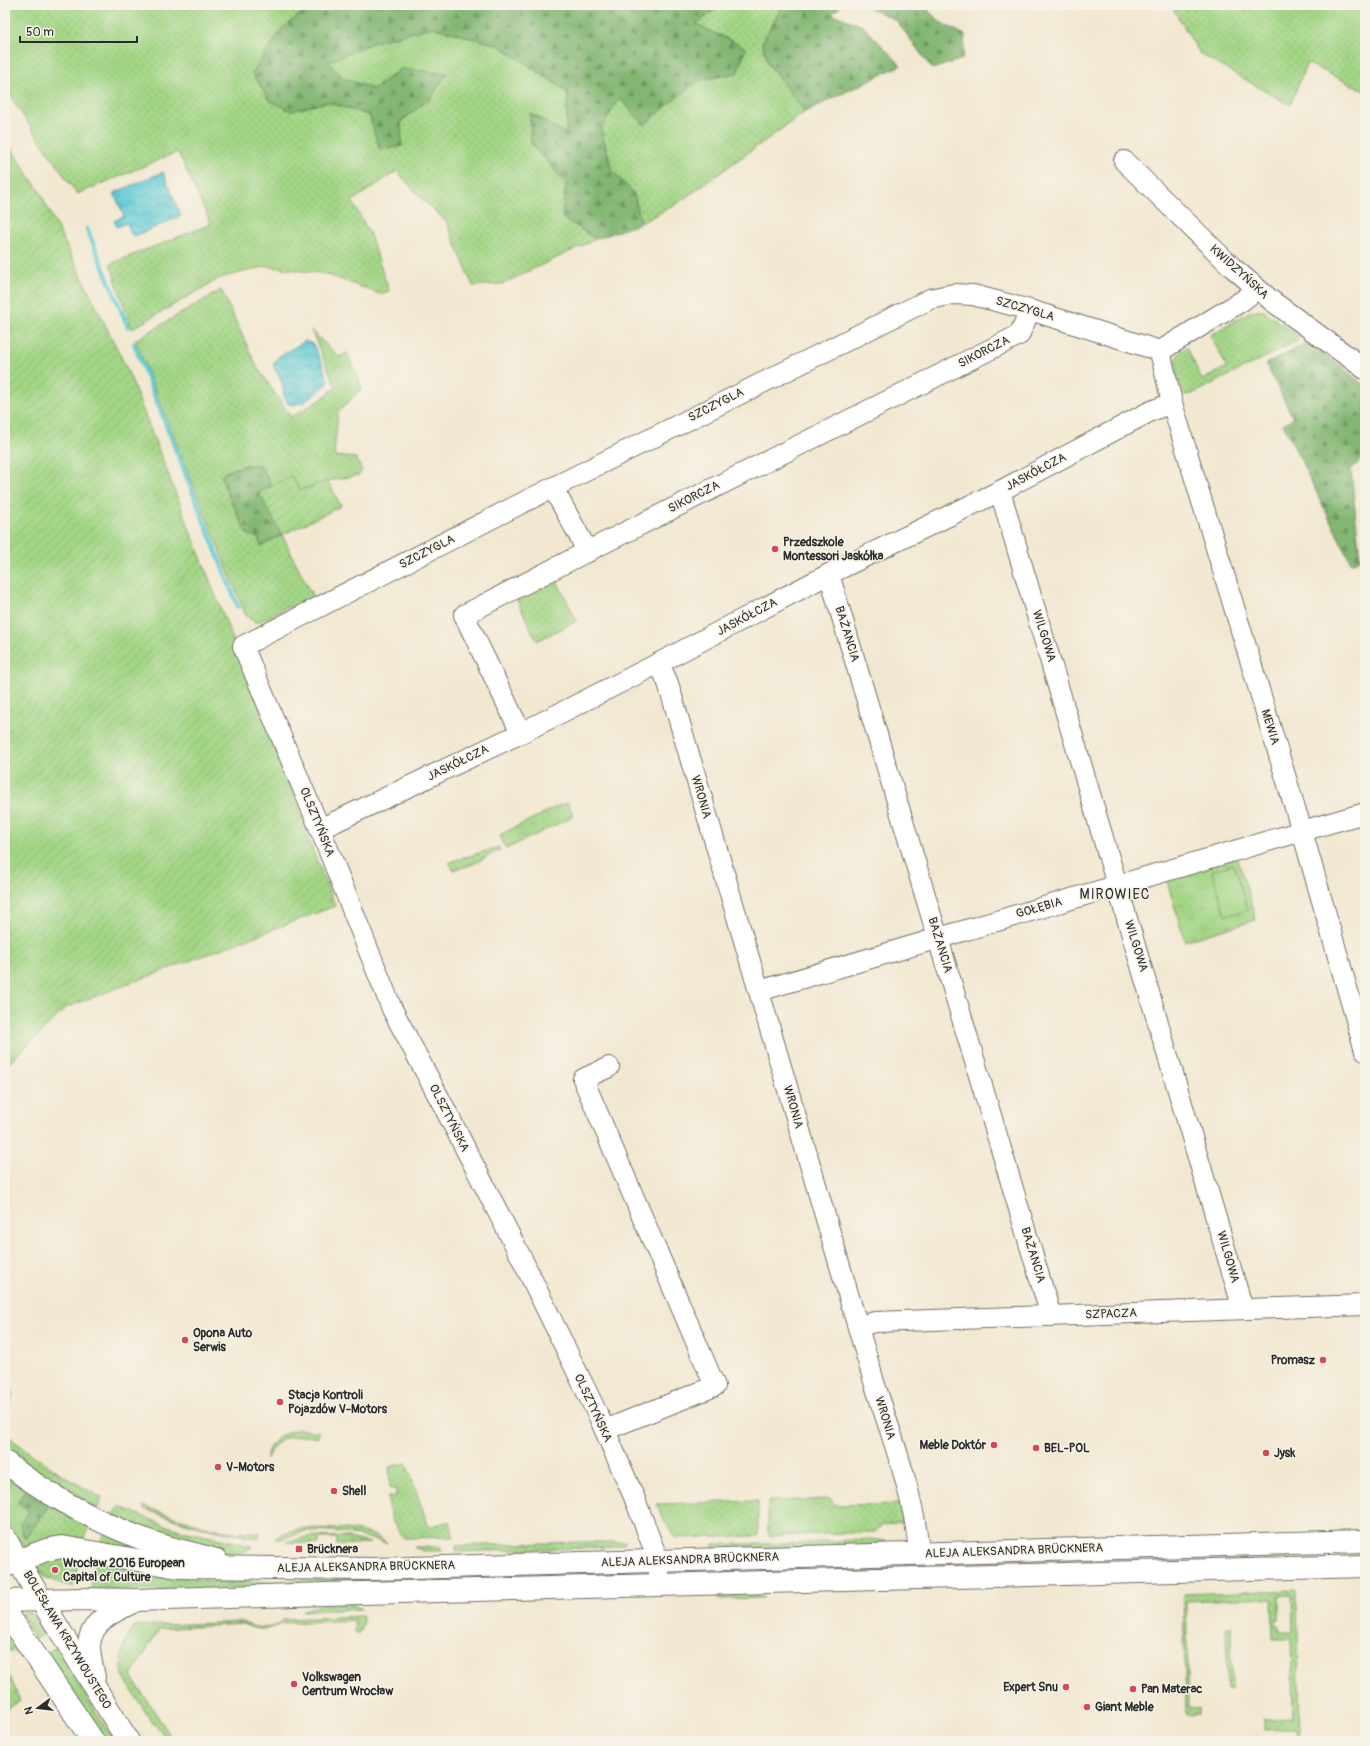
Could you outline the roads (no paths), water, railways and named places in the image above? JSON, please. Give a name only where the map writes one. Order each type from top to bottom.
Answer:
[{"type":"main road","points":[[5,1462],[54,1496],[113,1526],[154,1543],[247,1567]]},
{"type":"main road","name":"BOLESŁAWA KRZYWOUSTEGO","points":[[5,1538],[12,1564],[41,1600],[128,1741]]},
{"type":"main road","name":"ALEJA ALEKSANDRA BRÜCKNERA","points":[[12,1564],[46,1550],[62,1547],[178,1567],[201,1569],[247,1567],[374,1569],[1365,1541]]},
{"type":"main road","name":"ALEJA ALEKSANDRA BRÜCKNERA","points":[[5,1601],[135,1600],[660,1586],[1022,1574],[1365,1566]]},
{"type":"main road","points":[[96,1690],[89,1647],[93,1633],[106,1614],[135,1600]]},
{"type":"main road","points":[[5,1610],[93,1741]]},
{"type":"street","name":"KWIDZYŃSKA","points":[[1124,161],[1232,268],[1257,289],[1365,369]]},
{"type":"street","points":[[1172,403],[1160,351],[1242,301],[1257,289]]},
{"type":"street","name":"SZCZYGLA","points":[[243,646],[552,488],[930,298],[954,294],[974,295],[1030,310],[1160,351]]},
{"type":"street","name":"SIKORCZA","points":[[521,733],[464,615],[592,549],[1019,335],[1030,310]]},
{"type":"street","name":"JASKÓŁCZA","points":[[320,829],[521,733],[659,664],[829,574],[1000,491],[1150,411],[1172,403]]},
{"type":"street","name":"MEWIA","points":[[1172,403],[1302,831],[1365,1051]]},
{"type":"street","points":[[552,488],[588,552]]},
{"type":"street","name":"WILGOWA","points":[[1000,491],[1243,1309]]},
{"type":"street","name":"BAŻANCIA","points":[[829,574],[1051,1316]]},
{"type":"street","name":"OLSZTYŃSKA","points":[[243,646],[320,829],[392,1009],[522,1259],[605,1430],[634,1497],[658,1560],[660,1586]]},
{"type":"street","name":"WRONIA","points":[[659,664],[668,683],[908,1491],[916,1527],[919,1553]]},
{"type":"street","name":"GOŁĘBIA","points":[[759,991],[1302,831],[1365,814]]},
{"type":"street","points":[[605,1430],[715,1386],[583,1079],[609,1067]]},
{"type":"street","name":"SZPACZA","points":[[858,1326],[875,1322],[1365,1305]]},
{"type":"water","points":[[163,172],[181,216],[135,236],[131,234],[127,223],[117,227],[114,221],[124,216],[114,193]]},
{"type":"water","points":[[305,341],[313,344],[329,383],[303,403],[290,405],[285,399],[280,379],[273,366],[278,357]]},
{"type":"waterway","points":[[87,229],[128,327]]},
{"type":"waterway","points":[[134,344],[238,607]]},
{"type":"place","name":"Przedszkole Montessori Jaskółka","points":[[775,549]]},
{"type":"place","name":"Opona Auto Serwis","points":[[185,1340]]},
{"type":"place","name":"Promasz","points":[[1323,1360]]},
{"type":"place","name":"Stacja Kontroli Pojazdów V-Motors","points":[[280,1402]]},
{"type":"place","name":"Meble Doktór","points":[[994,1445]]},
{"type":"place","name":"BEL-POL","points":[[1036,1448]]},
{"type":"place","name":"Jysk","points":[[1266,1453]]},
{"type":"place","name":"V-Motors","points":[[218,1467]]},
{"type":"place","name":"Shell","points":[[334,1491]]},
{"type":"place","name":"Brücknera","points":[[299,1549]]},
{"type":"place","name":"Wrocław 2016 European Capital of Culture","points":[[55,1570]]},
{"type":"place","name":"Volkswagen Centrum Wrocław","points":[[294,1684]]},
{"type":"place","name":"Expert Snu","points":[[1066,1687]]},
{"type":"place","name":"Pan Materac","points":[[1133,1689]]},
{"type":"place","name":"Giant Meble","points":[[1087,1707]]},
{"type":"district","name":"MIROWIEC","points":[[1115,894]]}]
